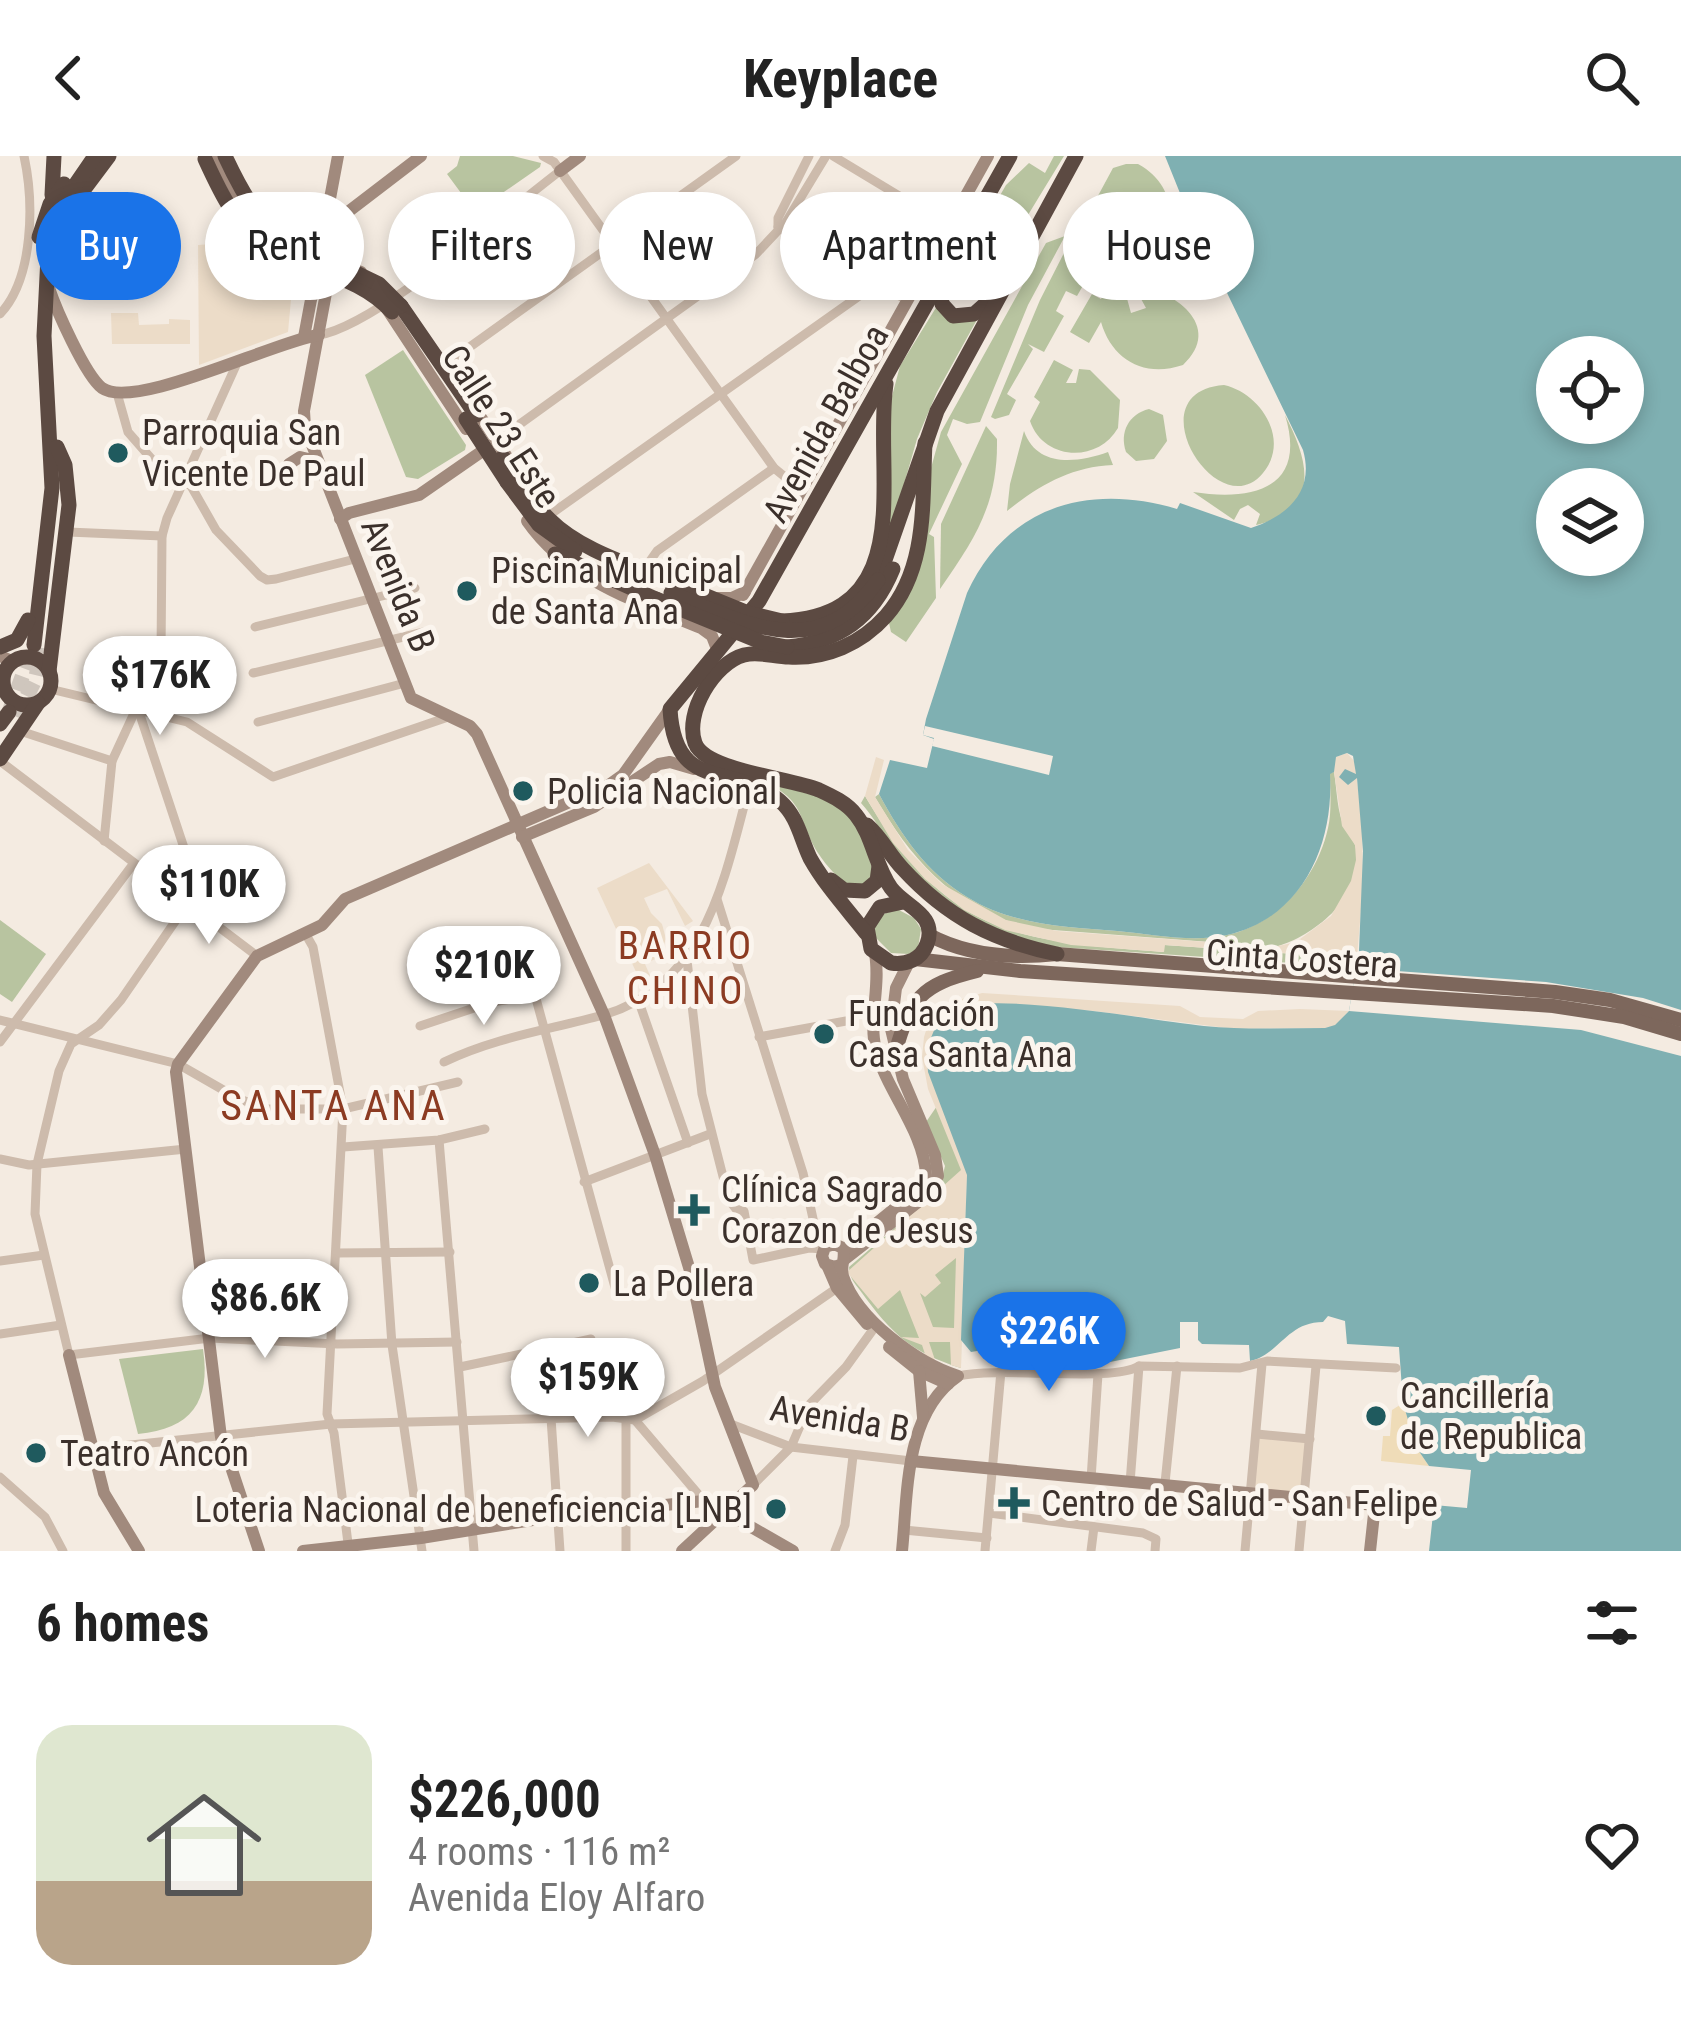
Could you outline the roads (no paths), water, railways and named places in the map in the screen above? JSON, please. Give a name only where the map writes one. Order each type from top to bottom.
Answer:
[{"type":"highway","points":[[51,192],[54,156]]},
{"type":"highway","points":[[58,192],[83,156]]},
{"type":"highway","points":[[72,192],[95,156]]},
{"type":"highway","points":[[82,192],[109,156]]},
{"type":"highway","points":[[215,156],[225,202],[260,241],[283,255],[357,283],[381,300],[438,376],[527,512],[566,546],[743,623],[782,632],[801,631],[855,608],[899,525],[937,412],[996,300]]},
{"type":"highway","points":[[215,156],[247,192],[264,225],[278,239],[315,259],[367,277],[390,293],[534,502],[573,538],[748,613],[782,621],[817,616],[849,598],[876,573],[885,527],[881,428],[887,375]]},
{"type":"highway","points":[[215,156],[230,192]]},
{"type":"highway","name":"Avenida Balboa","points":[[990,192],[1010,156]]},
{"type":"highway","points":[[1039,222],[1076,156]]},
{"type":"highway","points":[[38,647],[62,517],[50,425],[44,300]]},
{"type":"highway","points":[[44,300],[44,306]]},
{"type":"highway","name":"Avenida Balboa","points":[[670,709],[760,601],[929,300]]},
{"type":"highway","points":[[943,300],[945,309],[960,317],[974,314],[988,300]]},
{"type":"highway","points":[[926,443],[919,545],[907,585],[887,614],[865,636],[827,654],[794,658],[751,654],[728,662],[704,694],[692,724],[694,742],[706,758],[815,788],[845,804],[926,895],[958,918],[992,937],[1057,954]]},
{"type":"highway","points":[[9,715],[38,703],[50,689],[68,532],[68,484],[54,449]]},
{"type":"highway","points":[[0,760],[9,715],[7,665],[28,620],[54,449]]},
{"type":"highway","points":[[555,554],[761,642],[787,647],[824,641],[866,615],[895,565],[899,525]]},
{"type":"highway","points":[[0,647],[17,640],[28,620]]},
{"type":"highway","points":[[7,665],[40,660],[49,671]]},
{"type":"highway","points":[[0,742],[9,715],[38,703]]},
{"type":"highway","points":[[670,709],[676,746],[701,772],[773,796],[794,816],[819,871],[866,933],[874,954],[891,964],[912,961],[925,950],[929,934],[921,912],[903,902],[879,866],[859,817]]},
{"type":"highway","points":[[819,871],[854,893],[872,887],[879,866]]},
{"type":"highway","points":[[866,933],[878,909],[903,902]]},
{"type":"main road","name":"Cinta Costera","points":[[929,934],[958,950],[1033,957],[1057,954],[1553,1006],[1624,1017],[1681,1034]]},
{"type":"main road","name":"Cinta Costera","points":[[912,961],[1555,992],[1610,1000],[1681,1020]]},
{"type":"main road","points":[[896,1053],[909,1010],[922,992],[938,982],[990,968]]},
{"type":"street","points":[[0,314],[16,291],[23,262],[29,204],[25,156]]},
{"type":"street","name":"Calle 23 Este","points":[[215,156],[237,175],[247,192]]},
{"type":"street","points":[[333,192],[338,156]]},
{"type":"street","name":"Avenida B","points":[[364,199],[421,156]]},
{"type":"street","points":[[543,156],[561,163],[599,223]]},
{"type":"street","points":[[525,192],[561,163],[580,156]]},
{"type":"street","points":[[685,192],[736,156]]},
{"type":"street","points":[[778,227],[778,218],[809,156]]},
{"type":"street","points":[[340,519],[419,495],[667,320],[756,254],[786,222],[830,156],[891,192]]},
{"type":"street","name":"Avenida Balboa","points":[[968,192],[988,156]]},
{"type":"street","points":[[335,173],[337,192]]},
{"type":"street","points":[[446,364],[599,253]]},
{"type":"street","points":[[364,270],[373,277]]},
{"type":"street","name":"Calle 23 Este","points":[[364,274],[388,288]]},
{"type":"street","name":"Calle 23 Este","points":[[364,291],[383,304],[535,532],[555,554],[608,590],[701,628]]},
{"type":"street","points":[[53,300],[98,385],[117,394],[160,387],[344,329],[389,300]]},
{"type":"street","points":[[311,336],[312,300]]},
{"type":"street","name":"Avenida B","points":[[316,300],[304,411],[317,461],[411,698],[470,726],[477,734],[604,1015],[656,1155],[691,1274],[712,1372],[753,1485]]},
{"type":"street","name":"Calle 23 Este","points":[[401,300],[548,517],[577,538],[721,599]]},
{"type":"street","points":[[653,300],[774,468],[801,490]]},
{"type":"street","points":[[548,517],[853,300]]},
{"type":"street","name":"Avenida Balboa","points":[[717,649],[908,301]]},
{"type":"street","points":[[104,842],[112,761],[160,655],[162,536],[238,361]]},
{"type":"street","points":[[117,394],[128,432],[163,472],[196,492],[231,549],[267,580],[355,559]]},
{"type":"street","points":[[289,464],[300,458],[317,461]]},
{"type":"street","points":[[645,568],[657,551],[774,468]]},
{"type":"street","points":[[68,532],[162,536]]},
{"type":"street","points":[[255,627],[415,588]]},
{"type":"street","points":[[701,628],[711,626],[719,616],[721,599],[745,592]]},
{"type":"street","points":[[701,628],[712,636],[717,649]]},
{"type":"street","points":[[254,673],[424,632]]},
{"type":"street","points":[[258,722],[405,683]]},
{"type":"street","points":[[50,689],[188,722],[273,777],[451,716]]},
{"type":"street","points":[[137,709],[196,884],[121,1000],[71,1044],[58,1071],[37,1164],[35,1214],[104,1492],[139,1551]]},
{"type":"street","name":"Avenida Balboa","points":[[627,779],[670,709]]},
{"type":"street","points":[[9,715],[112,761]]},
{"type":"street","points":[[0,760],[257,956],[178,1064],[221,1437],[256,1551]]},
{"type":"street","name":"Avenida Balboa","points":[[257,956],[322,925],[345,899],[519,832],[659,764],[670,762],[701,772]]},
{"type":"street","points":[[444,1062],[493,1040],[604,1015],[639,1002],[687,960],[717,899],[749,787]]},
{"type":"street","points":[[0,1042],[134,863]]},
{"type":"street","points":[[717,899],[803,1173],[817,1238],[824,1248],[822,1258],[840,1260],[927,1196],[938,1176],[935,1155],[896,1053],[891,1009],[896,988],[912,961]]},
{"type":"street","points":[[305,933],[313,947],[343,1109],[327,1414],[348,1549]]},
{"type":"street","points":[[874,954],[878,975],[875,1049],[926,1170],[923,1183],[840,1260],[838,1288],[872,1330],[925,1371],[953,1380],[1000,1371],[1098,1374],[1134,1371],[1139,1366],[1396,1369]]},
{"type":"street","points":[[687,960],[710,1134],[730,1200],[744,1211],[753,1260],[834,1244],[852,1292],[882,1330],[925,1371],[923,1419],[911,1461],[902,1551]]},
{"type":"street","points":[[420,1025],[492,1002],[535,995],[616,1291]]},
{"type":"street","points":[[639,1002],[688,1143]]},
{"type":"street","points":[[0,1020],[178,1064],[254,1105],[343,1109],[458,1082]]},
{"type":"street","points":[[760,1036],[846,1021]]},
{"type":"street","points":[[344,1148],[440,1140],[484,1129]]},
{"type":"street","points":[[584,1182],[710,1134]]},
{"type":"street","points":[[440,1140],[474,1551]]},
{"type":"street","points":[[378,1147],[392,1345],[421,1544]]},
{"type":"street","points":[[0,1159],[37,1164],[186,1149]]},
{"type":"street","points":[[338,1253],[450,1252]]},
{"type":"street","points":[[0,1261],[44,1256]]},
{"type":"street","points":[[93,1449],[331,1424],[630,1419],[712,1372],[838,1288]]},
{"type":"street","points":[[0,1334],[61,1325]]},
{"type":"street","points":[[682,1551],[791,1447],[808,1405],[846,1367],[872,1330]]},
{"type":"street","points":[[69,1355],[210,1338],[392,1345],[458,1342]]},
{"type":"street","points":[[460,1366],[591,1339]]},
{"type":"street","points":[[1245,1551],[1262,1364]]},
{"type":"street","points":[[1130,1483],[1139,1366]]},
{"type":"street","points":[[1165,1484],[1177,1366]]},
{"type":"street","points":[[1299,1551],[1316,1366]]},
{"type":"street","points":[[985,1551],[1000,1371]]},
{"type":"street","points":[[1090,1479],[1098,1374]]},
{"type":"street","points":[[923,1419],[953,1380]]},
{"type":"street","points":[[551,1418],[560,1551]]},
{"type":"street","points":[[630,1419],[704,1501],[789,1550]]},
{"type":"street","points":[[626,1551],[630,1419]]},
{"type":"street","name":"Avenida B","points":[[728,1423],[791,1447],[853,1456],[1375,1505],[1370,1551]]},
{"type":"street","points":[[1257,1434],[1310,1439]]},
{"type":"street","points":[[835,1551],[844,1525],[853,1456]]},
{"type":"street","points":[[0,1478],[45,1517],[63,1551]]},
{"type":"street","points":[[303,1551],[421,1544],[558,1516],[704,1501]]},
{"type":"street","points":[[989,1513],[1143,1533],[1156,1545]]},
{"type":"street","points":[[1090,1527],[1091,1551]]},
{"type":"street","points":[[904,1530],[987,1538]]},
{"type":"water","points":[[1165,156],[1681,156],[1681,1551],[1429,1551],[1434,1505],[1467,1508],[1471,1470],[1429,1466],[1416,1447],[1403,1403],[1399,1347],[1347,1344],[1345,1321],[1328,1316],[1292,1332],[1250,1361],[1249,1345],[1202,1344],[1198,1322],[1180,1322],[1180,1348],[1110,1362],[1099,1347],[1071,1345],[1025,1359],[1020,1344],[971,1352],[961,1340],[967,1175],[928,1072],[929,1044],[941,1020],[956,1009],[1004,1003],[1234,1028],[1335,1025],[1349,1011],[1359,951],[1363,851],[1357,778],[1348,785],[1339,777],[1345,769],[1356,774],[1353,756],[1336,757],[1319,851],[1294,895],[1276,913],[1227,935],[1172,937],[1021,919],[984,906],[953,887],[927,865],[879,794],[890,760],[927,768],[934,739],[923,735],[926,719],[967,593],[1004,539],[1054,508],[1113,499],[1177,509],[1180,503],[1251,528],[1276,517],[1295,500],[1305,478],[1303,450],[1230,300],[1254,300],[1254,192],[1180,192]]},
{"type":"tunnel","points":[[9,712],[34,645]]},
{"type":"tunnel","points":[[17,717],[35,680],[43,648]]},
{"type":"place","name":"Parroquia San Vicente De Paul","points":[[118,453]]},
{"type":"place","name":"Piscina Municipal de Santa Ana","points":[[467,591]]},
{"type":"place","name":"Policia Nacional","points":[[523,791]]},
{"type":"place","name":"Fundación Casa Santa Ana","points":[[824,1034]]},
{"type":"place","name":"Clínica Sagrado Corazon de Jesus","points":[[694,1210]]},
{"type":"place","name":"La Pollera","points":[[589,1283]]},
{"type":"place","name":"Cancillería de Republica","points":[[1376,1416]]},
{"type":"place","name":"Teatro Ancón","points":[[36,1453]]},
{"type":"place","name":"Centro de Salud - San Felipe","points":[[1014,1503]]},
{"type":"place","name":"Loteria Nacional de beneficiencia [LNB]","points":[[776,1509]]},
{"type":"district","name":"BARRIO CHINO","points":[[686,968]]},
{"type":"district","name":"SANTA ANA","points":[[334,1105]]}]
